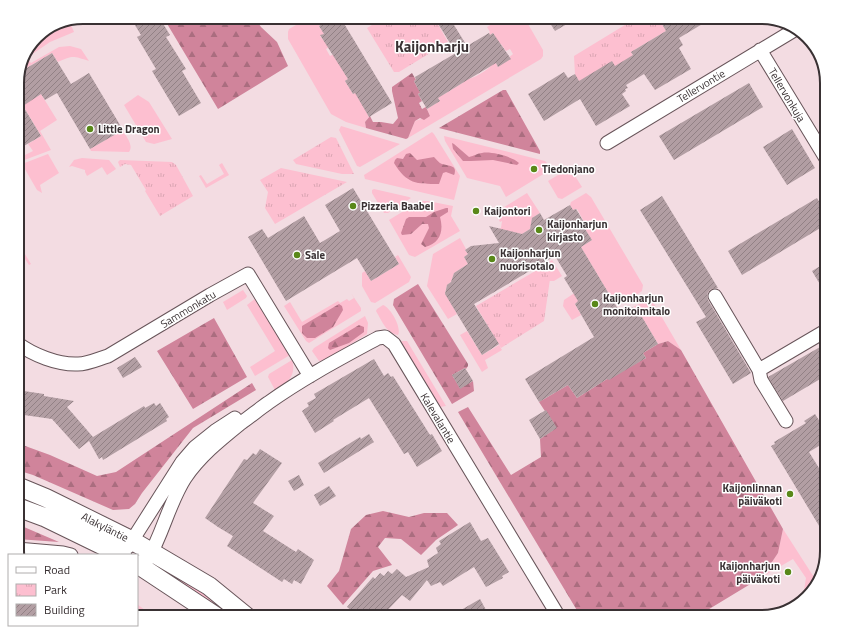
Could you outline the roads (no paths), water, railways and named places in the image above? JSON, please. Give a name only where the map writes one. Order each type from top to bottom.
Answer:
[{"type":"main road","name":"Alakyläntie","points":[[24,489],[46,498],[125,550]]},
{"type":"main road","name":"Alakyläntie","points":[[24,510],[125,550]]},
{"type":"main road","name":"Alakyläntie","points":[[144,561],[208,610]]},
{"type":"main road","name":"Alakyläntie","points":[[144,561],[209,586],[238,610]]},
{"type":"street","name":"Tellervontie","points":[[607,143],[791,32]]},
{"type":"street","name":"Tellervonkuja","points":[[760,50],[820,149]]},
{"type":"street","name":"Sammonkatu","points":[[24,348],[41,357],[59,362],[78,364],[93,361],[108,356],[210,294],[248,274],[310,376]]},
{"type":"street","points":[[715,296],[759,370],[761,380],[786,421]]},
{"type":"street","points":[[759,370],[820,334]]},
{"type":"street","name":"Kalevalantie","points":[[144,561],[164,525],[172,503],[189,474],[205,453],[221,438],[268,403],[310,376],[378,338],[385,337],[394,344],[554,610]]},
{"type":"street","name":"Kalevalantie","points":[[125,550],[182,462],[195,447],[239,415],[268,403]]},
{"type":"street","points":[[24,550],[68,554]]},
{"type":"place","name":"Little Dragon","points":[[90,129]]},
{"type":"place","name":"Tiedonjano","points":[[534,169]]},
{"type":"place","name":"Pizzeria Baabel","points":[[353,206]]},
{"type":"place","name":"Kaijontori","points":[[476,211]]},
{"type":"place","name":"Kaijonharjun kirjasto","points":[[539,230]]},
{"type":"place","name":"Sale","points":[[297,255]]},
{"type":"place","name":"Kaijonharjun nuorisotalo","points":[[492,259]]},
{"type":"place","name":"Kaijonharjun monitoimitalo","points":[[595,304]]},
{"type":"place","name":"Kaijonlinnan päiväkoti","points":[[790,494]]},
{"type":"place","name":"Kaijonharjun päiväkoti","points":[[788,572]]},
{"type":"district","name":"Kaijonharju","points":[[432,46]]}]
